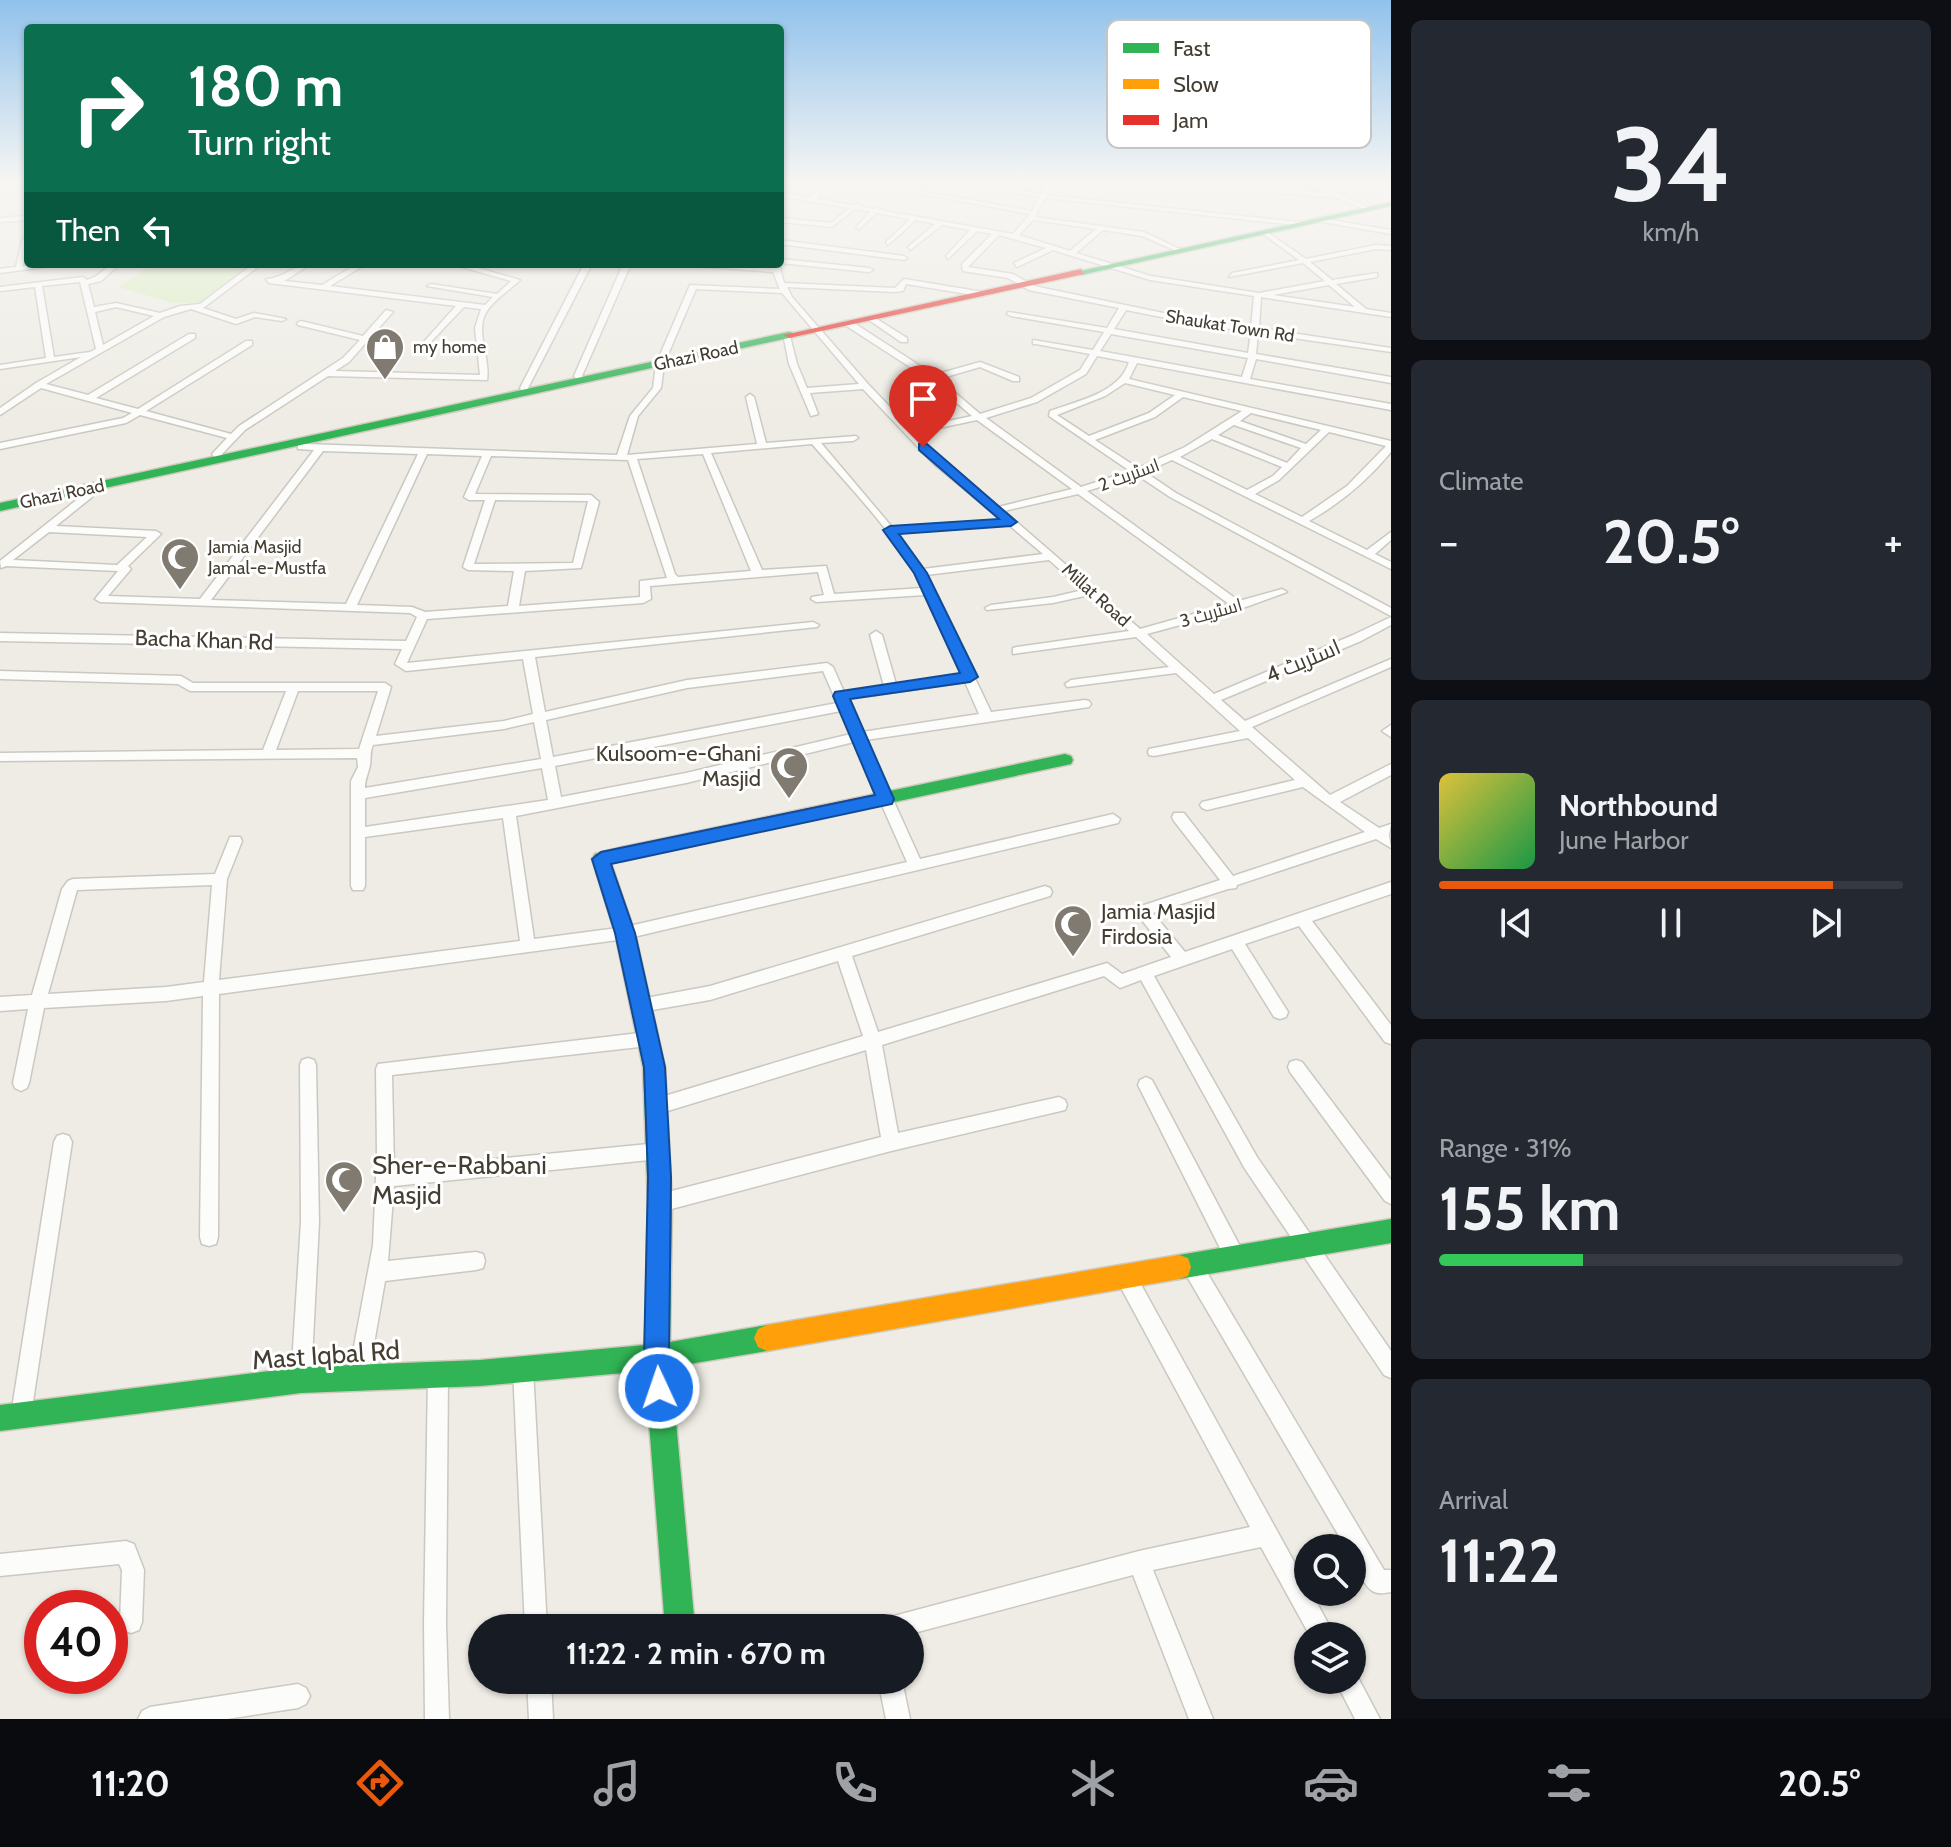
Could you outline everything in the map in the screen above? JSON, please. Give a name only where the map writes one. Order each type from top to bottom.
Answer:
[{"type":"main road","name":"Ghazi Road","points":[[0,507],[1131,262]]},
{"type":"main road","points":[[679,1614],[657,1357],[658,1106],[648,1039],[625,933],[600,865],[601,859],[1065,760]]},
{"type":"main road","name":"Mast Iqbal Rd","points":[[0,1418],[301,1380],[523,1369],[657,1357],[1391,1231]]},
{"type":"street","points":[[19,269],[20,262]]},
{"type":"street","name":"Shaukat Town Rd","points":[[971,262],[966,268],[1010,276],[1025,284],[1124,307],[1391,350]]},
{"type":"street","points":[[1017,265],[1023,262]]},
{"type":"street","points":[[1103,262],[1150,278],[1391,315]]},
{"type":"street","points":[[1232,275],[1305,262]]},
{"type":"street","points":[[1306,262],[1364,311]]},
{"type":"street","points":[[784,265],[869,270]]},
{"type":"street","points":[[0,271],[28,268]]},
{"type":"street","points":[[85,283],[98,279],[111,268]]},
{"type":"street","points":[[0,412],[39,385],[161,315],[202,306],[253,268]]},
{"type":"street","points":[[299,268],[273,282],[487,307]]},
{"type":"street","points":[[325,286],[355,268]]},
{"type":"street","points":[[325,373],[484,378],[477,326],[487,307],[516,280],[474,268]]},
{"type":"street","points":[[527,392],[524,388],[586,268]]},
{"type":"street","points":[[582,381],[578,376],[625,268]]},
{"type":"street","name":"Millat Road","points":[[778,268],[783,288],[865,386],[937,462],[1052,556],[1306,782],[1330,801],[1384,831],[1391,843]]},
{"type":"street","points":[[1258,295],[1374,275]]},
{"type":"street","points":[[0,289],[83,279],[98,351]]},
{"type":"street","points":[[674,579],[626,457],[634,416],[657,388],[660,364],[693,287],[895,290],[900,289],[904,281],[980,294]]},
{"type":"street","points":[[38,284],[50,359]]},
{"type":"street","points":[[431,286],[498,296]]},
{"type":"street","points":[[1245,380],[1252,357],[1258,295]]},
{"type":"street","points":[[425,346],[462,304]]},
{"type":"street","points":[[91,310],[116,305],[161,315]]},
{"type":"street","points":[[191,307],[236,322],[254,315],[282,319]]},
{"type":"street","points":[[908,432],[979,417],[1034,400],[1083,372],[1124,307]]},
{"type":"street","points":[[220,459],[217,454],[232,437],[346,360],[389,312]]},
{"type":"street","points":[[1011,314],[1391,380]]},
{"type":"street","points":[[872,318],[904,340]]},
{"type":"street","points":[[301,323],[365,339]]},
{"type":"street","points":[[848,323],[933,378],[979,417],[1239,606]]},
{"type":"street","points":[[88,399],[192,336]]},
{"type":"street","points":[[786,336],[793,364],[814,414]]},
{"type":"street","points":[[1036,342],[1391,407]]},
{"type":"street","points":[[0,446],[102,426],[141,413],[249,343]]},
{"type":"street","points":[[0,367],[98,351]]},
{"type":"street","points":[[1134,359],[1133,370],[1123,380],[1091,399],[1052,414],[1187,503],[1391,613]]},
{"type":"street","points":[[933,378],[980,364],[1016,379]]},
{"type":"street","points":[[1123,380],[1391,445],[1354,487],[1301,522]]},
{"type":"street","points":[[39,385],[232,437]]},
{"type":"street","points":[[804,391],[865,386]]},
{"type":"street","points":[[1088,439],[1152,415],[1182,394]]},
{"type":"street","points":[[750,397],[762,446]]},
{"type":"street","name":"اسٹریٹ 2","points":[[996,510],[1081,491],[1175,458],[1214,437],[1250,410]]},
{"type":"street","points":[[1235,422],[1309,448]]},
{"type":"street","points":[[1246,495],[1289,467],[1328,428]]},
{"type":"street","points":[[1214,437],[1289,467]]},
{"type":"street","points":[[301,443],[301,447],[423,453],[626,457],[853,438]]},
{"type":"street","points":[[814,441],[890,530],[920,573],[987,717]]},
{"type":"street","points":[[202,604],[320,448]]},
{"type":"street","points":[[706,451],[758,574]]},
{"type":"street","points":[[350,608],[423,453]]},
{"type":"street","points":[[487,455],[469,497],[491,497],[593,500],[577,566],[468,567],[491,497]]},
{"type":"street","points":[[1175,458],[1391,566]]},
{"type":"street","points":[[2,565],[89,495],[88,488]]},
{"type":"street","points":[[890,530],[1011,522]]},
{"type":"street","points":[[46,529],[156,534],[120,568]]},
{"type":"street","points":[[1368,555],[1391,535]]},
{"type":"street","points":[[920,573],[1052,556]]},
{"type":"street","points":[[2,565],[126,569],[100,599],[412,610],[423,616],[643,600],[646,599],[643,583],[824,568],[830,598]]},
{"type":"street","points":[[513,609],[520,568]]},
{"type":"street","points":[[816,599],[929,591]]},
{"type":"street","points":[[991,608],[1053,600],[1091,591]]},
{"type":"street","name":"اسٹریٹ 3","points":[[1017,651],[1139,633],[1282,592]]},
{"type":"street","points":[[423,616],[408,645],[402,666],[813,625]]},
{"type":"street","name":"اسٹریٹ 4","points":[[1213,699],[1357,638],[1391,620]]},
{"type":"street","points":[[876,635],[891,688]]},
{"type":"street","name":"Bacha Khan Rd","points":[[0,637],[408,645]]},
{"type":"street","points":[[528,653],[555,802]]},
{"type":"street","points":[[1154,752],[1248,730],[1391,663]]},
{"type":"street","points":[[0,757],[267,755],[365,747],[540,718],[687,684],[824,666],[830,669],[857,737],[916,866]]},
{"type":"street","points":[[1071,684],[1179,669]]},
{"type":"street","points":[[0,675],[181,680],[190,687],[385,687],[365,747],[364,767],[358,781],[358,886]]},
{"type":"street","points":[[358,794],[547,762],[843,701],[891,688],[970,677]]},
{"type":"street","points":[[267,755],[294,687]]},
{"type":"street","points":[[358,833],[509,812],[686,778],[857,737],[1085,704]]},
{"type":"street","points":[[1330,801],[1391,769]]},
{"type":"street","points":[[1207,805],[1306,782]]},
{"type":"street","points":[[509,812],[528,946]]},
{"type":"street","points":[[1179,817],[1231,884]]},
{"type":"street","points":[[0,1004],[166,994],[625,933],[1113,819]]},
{"type":"street","points":[[1183,961],[1145,912],[1384,831]]},
{"type":"street","points":[[209,1237],[211,988],[220,879],[235,841]]},
{"type":"street","points":[[21,1083],[38,1001],[69,889],[73,885],[220,879]]},
{"type":"street","points":[[658,1106],[1107,969],[1120,981],[1391,888]]},
{"type":"street","points":[[641,1005],[710,993],[1045,892]]},
{"type":"street","points":[[1302,919],[1391,1037]]},
{"type":"street","points":[[1236,943],[1280,1012]]},
{"type":"street","points":[[844,955],[873,1042],[891,1143]]},
{"type":"street","points":[[1145,973],[1251,1163],[1391,1368]]},
{"type":"street","points":[[358,1378],[382,1245],[384,1069],[648,1039]]},
{"type":"street","points":[[301,1380],[311,1245],[308,1065]]},
{"type":"street","points":[[1296,1067],[1391,1195]]},
{"type":"street","points":[[1146,1085],[1236,1259]]},
{"type":"street","points":[[660,1203],[891,1143],[1059,1105]]},
{"type":"street","points":[[21,1415],[63,1142]]},
{"type":"street","points":[[385,1178],[659,1151]]},
{"type":"street","points":[[377,1272],[476,1261]]},
{"type":"street","points":[[1192,1266],[1378,1582],[1391,1581]]},
{"type":"street","points":[[1126,1277],[1315,1622]]},
{"type":"street","points":[[523,1369],[535,1614]]},
{"type":"street","points":[[437,1719],[438,1374]]},
{"type":"street","points":[[924,1619],[1139,1562],[1266,1535]]},
{"type":"street","points":[[0,1565],[126,1552],[133,1570],[131,1622]]},
{"type":"street","points":[[1139,1562],[1201,1719]]},
{"type":"street","points":[[540,1694],[541,1719]]},
{"type":"street","points":[[893,1694],[898,1719]]},
{"type":"street","points":[[1355,1694],[1368,1719]]},
{"type":"street","points":[[150,1719],[298,1696]]},
{"type":"green space","points":[[146,268],[244,268],[200,302],[173,303],[118,287]]},
{"type":"traffic: fast","points":[[1081,272],[1126,262]]},
{"type":"traffic: fast","points":[[0,507],[789,335]]},
{"type":"traffic: fast","points":[[871,801],[1065,760]]},
{"type":"traffic: fast","points":[[623,854],[601,859],[625,933],[654,1067],[660,1203],[657,1357],[679,1614]]},
{"type":"traffic: fast","points":[[1179,1267],[1391,1231]]},
{"type":"traffic: fast","points":[[0,1418],[301,1380],[480,1373],[657,1357],[767,1338]]},
{"type":"traffic: slow","points":[[767,1338],[1179,1267]]},
{"type":"traffic: jam","points":[[789,335],[1081,272]]},
{"type":"traffic: jam","points":[[623,854],[871,801]]},
{"type":"place","name":"my home","points":[[385,381]]},
{"type":"place","name":"Jamia Masjid Jamal-e-Mustfa","points":[[180,591]]},
{"type":"place","name":"Kulsoom-e-Ghani Masjid","points":[[789,800]]},
{"type":"place","name":"Jamia Masjid Firdosia","points":[[1073,958]]},
{"type":"place","name":"Sher-e-Rabbani Masjid","points":[[344,1214]]},
{"type":"route","points":[[659,1388],[658,1106],[654,1067],[625,933],[600,865],[601,859],[885,799],[841,696],[970,677],[920,573],[890,530],[1011,522],[923,447]]}]
